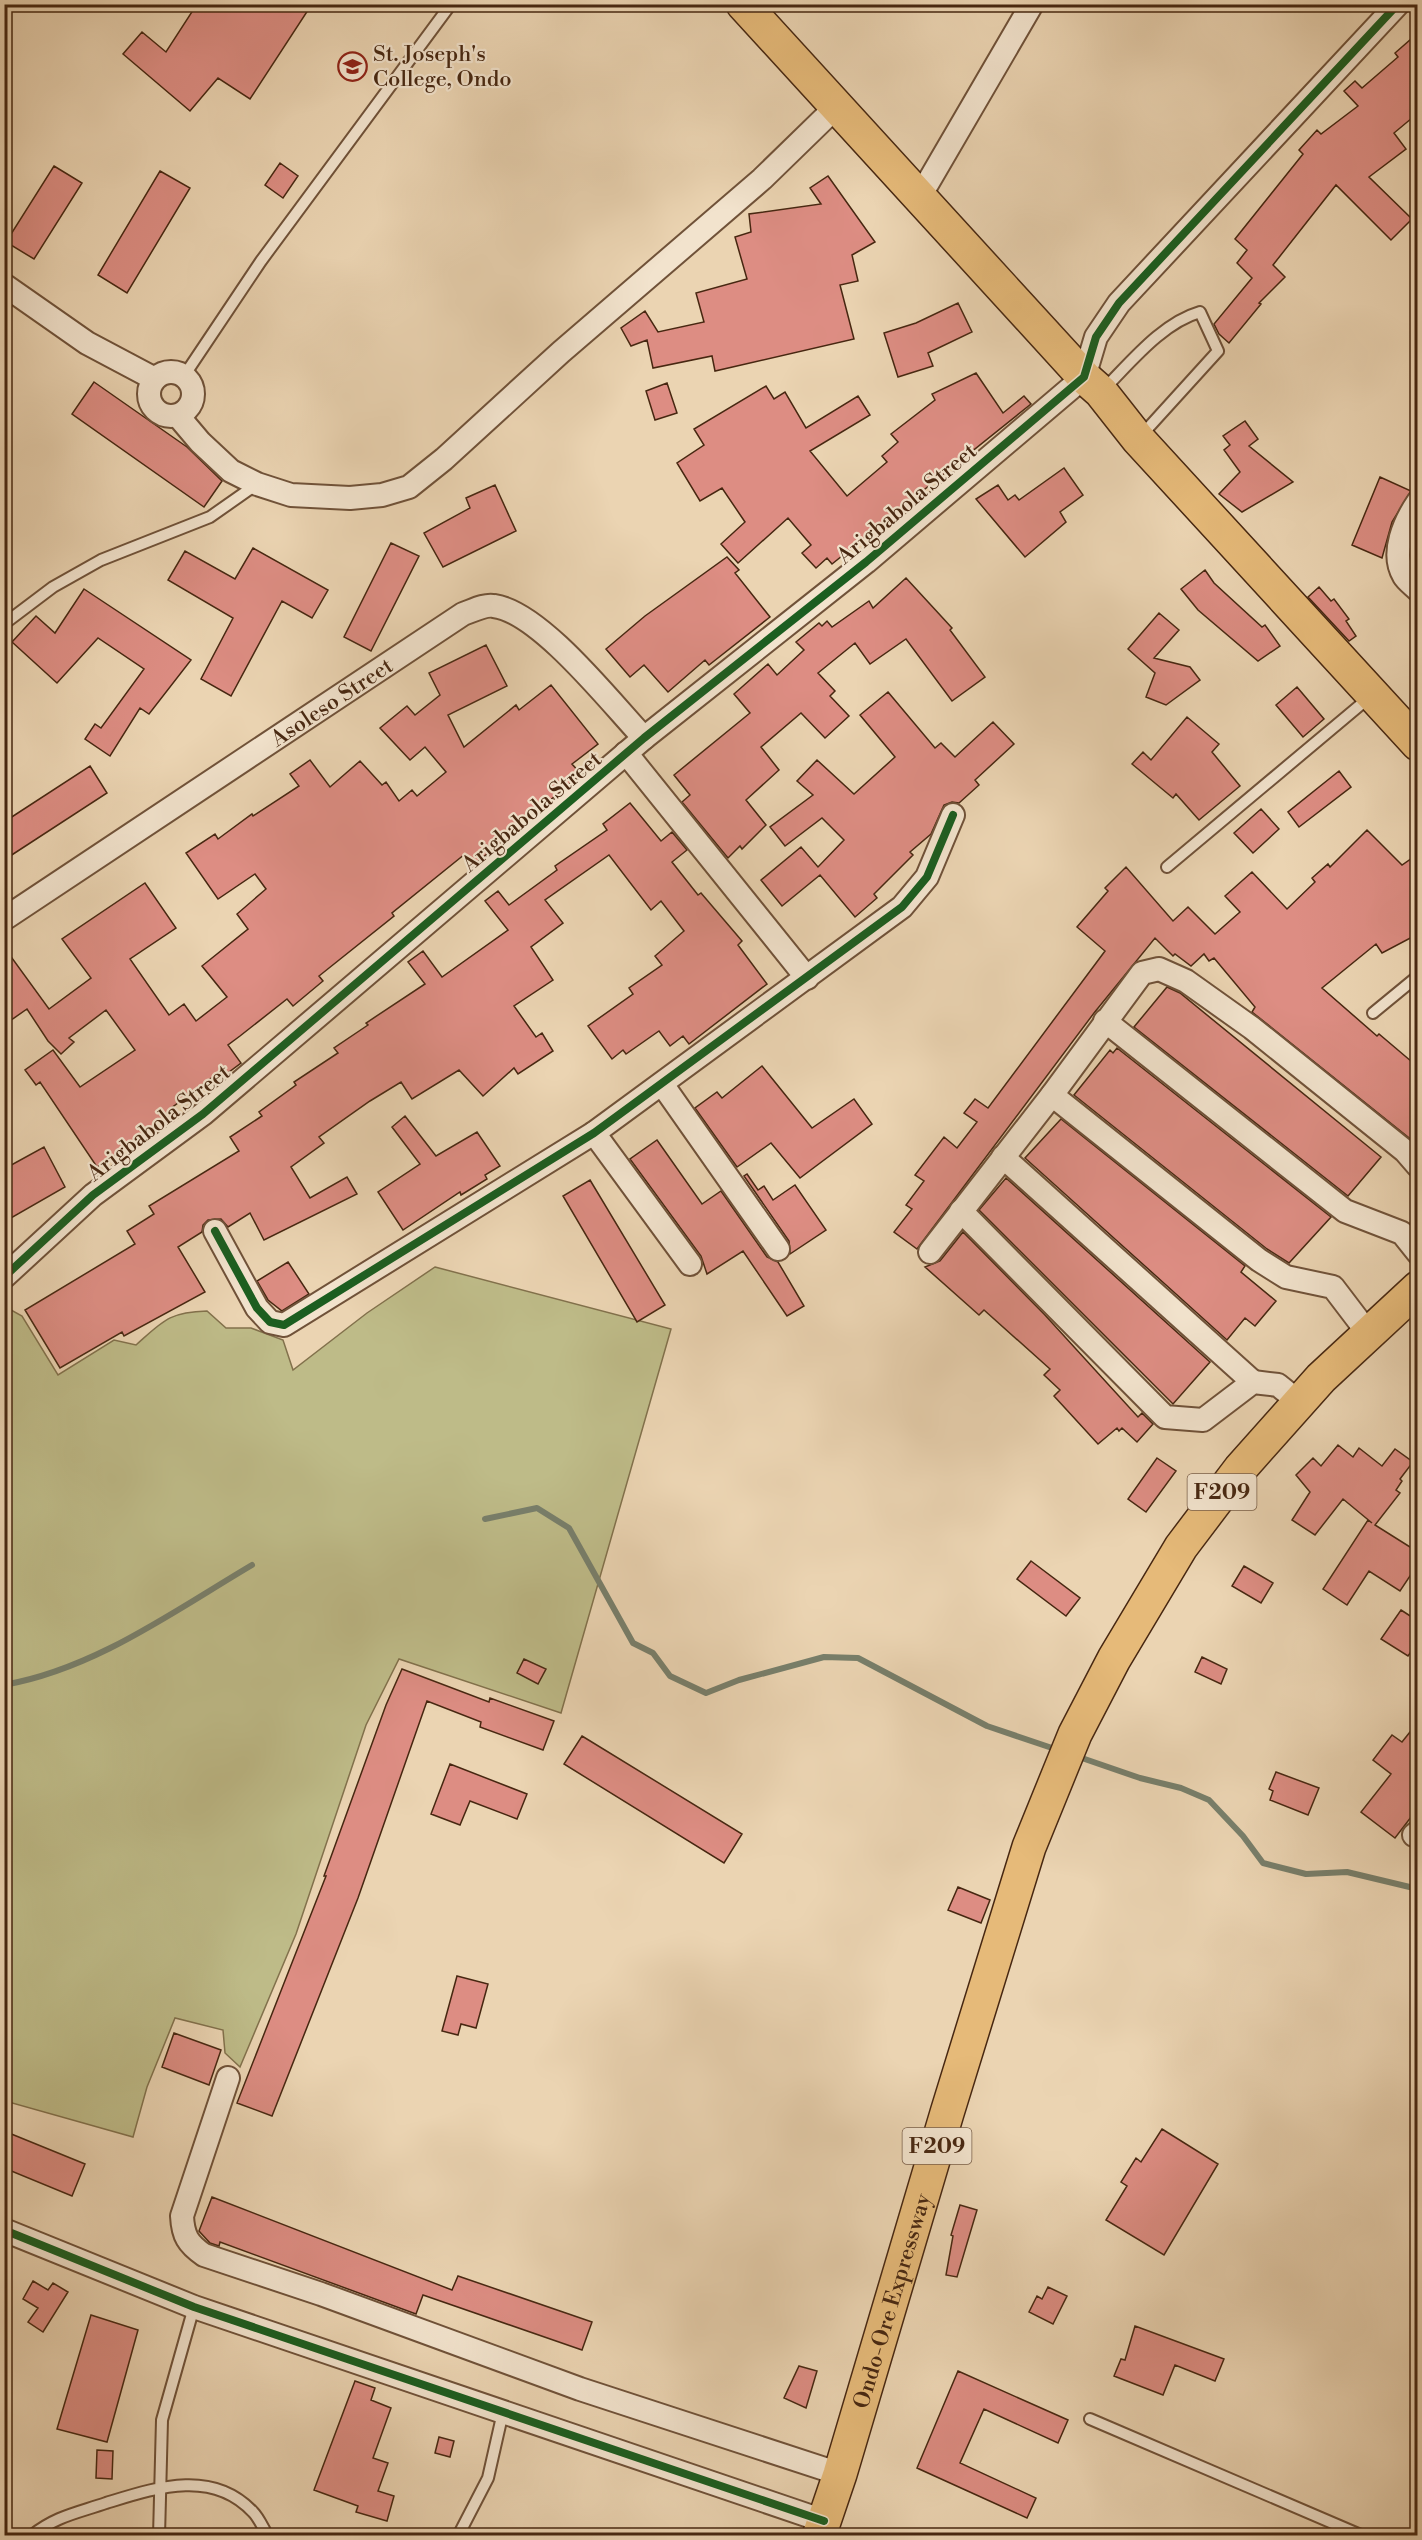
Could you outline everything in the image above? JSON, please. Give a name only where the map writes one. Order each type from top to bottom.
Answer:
[{"type":"main road","points":[[743,4],[1418,744]]},
{"type":"main road","name":"F209","points":[[1299,1402],[1368,1333],[1418,1288]]},
{"type":"main road","name":"Ondo-Ore Expressway","points":[[821,2528],[840,2474],[1029,1847],[1069,1747],[1114,1659],[1181,1547],[1240,1469],[1299,1402]]},
{"type":"street","points":[[919,198],[1032,4]]},
{"type":"street","points":[[1092,384],[1096,337],[1119,303],[1204,215],[1398,4]]},
{"type":"street","points":[[178,416],[200,442],[231,471],[257,484],[291,495],[350,498],[382,495],[409,487],[444,459],[561,352],[762,179],[836,107]]},
{"type":"street","points":[[4,285],[87,343],[153,378],[175,372],[184,376],[194,393],[187,411],[178,416],[168,416],[159,412],[152,405],[149,396],[153,378]]},
{"type":"street","name":"Arigbabola Street","points":[[4,1277],[93,1195],[203,1114],[644,738],[1092,384]]},
{"type":"street","points":[[1418,502],[1405,520],[1399,548],[1403,574],[1418,590]]},
{"type":"street","name":"Asoleso Street","points":[[4,919],[463,614],[492,605],[516,612],[551,639],[644,738]]},
{"type":"street","points":[[626,753],[807,978]]},
{"type":"street","points":[[215,1231],[257,1308],[270,1322],[284,1324],[594,1133],[902,908],[927,877],[953,815]]},
{"type":"street","points":[[930,1252],[1052,1095],[1142,973],[1159,969],[1186,981],[1252,1028],[1405,1151],[1418,1166]]},
{"type":"street","points":[[1105,1021],[1345,1211],[1402,1233],[1418,1253]]},
{"type":"street","points":[[662,1084],[778,1249]]},
{"type":"street","points":[[1052,1095],[1259,1260],[1286,1277],[1333,1287],[1368,1333]]},
{"type":"street","points":[[594,1133],[690,1264]]},
{"type":"street","points":[[1003,1157],[1253,1382],[1278,1385],[1299,1402]]},
{"type":"street","points":[[961,1211],[1165,1417],[1203,1420],[1253,1382]]},
{"type":"street","points":[[228,2078],[182,2217],[188,2244],[204,2255],[321,2294],[580,2389],[840,2474]]},
{"type":"street","points":[[4,2230],[194,2307],[503,2412],[821,2528]]},
{"type":"lane","points":[[184,376],[261,261],[451,4]]},
{"type":"lane","points":[[1092,384],[1142,351],[1184,317],[1200,312],[1218,351],[1138,439]]},
{"type":"lane","points":[[4,624],[53,586],[101,560],[210,517],[257,484]]},
{"type":"lane","points":[[1167,867],[1371,695]]},
{"type":"lane","points":[[1373,1013],[1418,976]]},
{"type":"lane","points":[[159,2535],[162,2420],[169,2387],[194,2307]]},
{"type":"lane","points":[[458,2535],[488,2478],[503,2412]]},
{"type":"lane","points":[[1090,2419],[1363,2535]]},
{"type":"lane","points":[[31,2535],[62,2515],[160,2487],[192,2485],[229,2493],[254,2512],[268,2535]]},
{"type":"shaded area","points":[[435,1267],[671,1329],[561,1713],[399,1659],[366,1725],[296,1934],[240,2067],[225,2053],[223,2030],[175,2018],[147,2087],[133,2137],[5,2101],[4,1306],[22,1316],[58,1375],[114,1340],[136,1345],[167,1319],[184,1313],[207,1311],[226,1328],[251,1328],[283,1340],[293,1370],[367,1313]]},
{"type":"building","points":[[197,4],[312,4],[250,99],[218,78],[190,111],[123,54],[142,32],[166,52]]},
{"type":"building","points":[[1418,33],[1418,113],[1394,133],[1406,149],[1369,177],[1412,219],[1391,240],[1336,185],[1273,265],[1285,277],[1259,303],[1261,304],[1229,343],[1219,334],[1214,324],[1252,278],[1237,263],[1247,250],[1235,239],[1303,154],[1299,150],[1317,130],[1321,134],[1358,106],[1344,91],[1355,81],[1362,88],[1398,57],[1395,53]]},
{"type":"building","points":[[280,163],[298,176],[283,198],[265,185]]},
{"type":"building","points":[[54,166],[82,183],[34,259],[6,242]]},
{"type":"building","points":[[160,171],[190,188],[127,293],[98,275]]},
{"type":"building","points":[[828,176],[875,242],[852,255],[858,281],[840,285],[854,339],[715,371],[712,356],[653,368],[647,340],[631,346],[621,328],[645,311],[658,332],[704,322],[696,293],[747,279],[735,237],[751,232],[749,214],[821,204],[810,188]]},
{"type":"building","points":[[958,303],[972,332],[928,353],[933,366],[898,377],[884,333],[916,323]]},
{"type":"building","points":[[976,373],[1003,413],[1024,396],[1031,404],[915,497],[917,499],[891,521],[889,518],[832,564],[827,558],[816,568],[802,553],[811,545],[788,518],[738,563],[721,544],[745,522],[722,488],[700,501],[677,463],[704,445],[694,429],[766,386],[774,399],[785,392],[806,428],[858,396],[870,415],[810,451],[847,496],[887,462],[882,456],[898,442],[891,434],[935,400],[932,394]]},
{"type":"building","points":[[94,382],[187,447],[222,481],[204,507],[72,414]]},
{"type":"building","points":[[667,383],[677,413],[655,420],[646,391]]},
{"type":"building","points":[[1245,421],[1258,439],[1249,446],[1293,482],[1242,512],[1219,494],[1240,472],[1224,450],[1230,445],[1223,436]]},
{"type":"building","points":[[1064,468],[1083,495],[1060,512],[1066,522],[1025,557],[976,499],[998,485],[1008,500],[1015,495],[1019,500]]},
{"type":"building","points":[[1380,477],[1411,491],[1392,522],[1382,558],[1352,545]]},
{"type":"building","points":[[495,485],[516,531],[443,567],[424,533],[470,508],[466,498]]},
{"type":"building","points":[[391,543],[419,556],[371,651],[344,637]]},
{"type":"building","points":[[253,548],[328,590],[312,618],[282,601],[231,696],[201,679],[233,618],[168,580],[185,551],[235,579]]},
{"type":"building","points":[[727,557],[739,570],[735,573],[770,617],[709,665],[705,660],[668,692],[644,665],[630,677],[606,649],[645,616]]},
{"type":"building","points":[[1205,570],[1214,583],[1262,627],[1265,625],[1280,646],[1258,661],[1198,610],[1181,589]]},
{"type":"building","points":[[906,578],[952,628],[950,630],[985,677],[952,701],[906,639],[870,664],[855,643],[818,673],[835,691],[830,696],[849,716],[825,738],[801,713],[761,747],[779,770],[746,800],[766,825],[742,849],[740,846],[728,858],[682,802],[690,795],[674,775],[750,713],[734,694],[768,664],[777,675],[804,650],[796,642],[819,623],[822,626],[827,621],[832,627],[869,601],[873,608]]},
{"type":"building","points":[[1319,587],[1331,601],[1334,599],[1349,619],[1346,621],[1356,636],[1349,641],[1308,597]]},
{"type":"building","points":[[84,589],[191,660],[149,714],[140,708],[110,756],[85,739],[95,724],[101,728],[144,669],[98,638],[57,683],[12,642],[36,616],[55,633]]},
{"type":"building","points":[[1159,613],[1179,630],[1154,658],[1190,667],[1200,680],[1166,705],[1146,697],[1155,673],[1128,649]]},
{"type":"building","points":[[486,645],[507,686],[448,715],[464,747],[516,705],[519,710],[551,685],[598,744],[572,764],[581,774],[474,865],[465,854],[392,913],[394,916],[319,976],[323,981],[293,1006],[287,999],[228,1045],[241,1063],[221,1078],[218,1073],[170,1109],[176,1117],[142,1142],[140,1138],[97,1167],[40,1082],[36,1085],[25,1070],[53,1050],[80,1087],[135,1050],[106,1010],[69,1038],[74,1042],[61,1054],[48,1041],[27,1009],[4,1025],[4,947],[49,1009],[91,978],[62,939],[145,883],[176,928],[130,959],[169,1015],[184,1004],[196,1021],[227,997],[202,966],[248,929],[237,914],[266,889],[255,874],[218,899],[186,853],[215,834],[218,839],[252,814],[253,816],[299,786],[290,774],[310,760],[330,787],[360,761],[382,785],[386,782],[399,801],[412,790],[417,796],[446,772],[425,747],[410,760],[380,728],[407,706],[415,715],[440,695],[429,673]]},
{"type":"building","points":[[1297,687],[1324,719],[1303,737],[1276,705]]},
{"type":"building","points":[[888,692],[935,748],[941,743],[955,757],[993,722],[1014,744],[975,780],[979,785],[959,803],[952,802],[944,805],[931,834],[910,852],[913,855],[874,894],[877,898],[855,917],[820,875],[782,906],[761,880],[801,847],[818,867],[844,840],[822,818],[785,846],[770,827],[813,795],[797,781],[817,760],[854,794],[895,757],[860,715]]},
{"type":"building","points":[[1187,717],[1219,744],[1212,752],[1240,786],[1199,820],[1176,794],[1173,798],[1132,764],[1143,752],[1151,760]]},
{"type":"building","points":[[90,766],[107,793],[4,860],[4,822]]},
{"type":"building","points":[[1339,771],[1351,787],[1299,827],[1288,812]]},
{"type":"building","points":[[630,803],[661,841],[672,832],[687,850],[672,862],[698,895],[701,893],[742,941],[738,945],[767,984],[689,1044],[683,1036],[670,1046],[659,1031],[626,1054],[623,1050],[612,1059],[588,1026],[633,994],[629,988],[662,965],[655,956],[684,931],[661,901],[651,910],[609,855],[545,900],[563,923],[531,947],[553,980],[514,1006],[536,1037],[542,1033],[553,1051],[518,1074],[514,1068],[483,1096],[459,1070],[412,1099],[401,1082],[370,1101],[319,1137],[324,1143],[291,1167],[310,1198],[347,1177],[357,1194],[264,1240],[250,1213],[228,1227],[221,1219],[208,1220],[203,1225],[202,1232],[178,1247],[205,1292],[124,1336],[122,1332],[60,1368],[25,1310],[135,1244],[127,1231],[154,1214],[149,1206],[239,1151],[230,1137],[262,1116],[259,1112],[296,1085],[294,1082],[338,1053],[334,1048],[368,1025],[366,1023],[425,984],[408,962],[423,951],[442,977],[508,930],[485,901],[498,891],[509,905],[557,870],[555,866],[607,830],[603,824]]},
{"type":"building","points":[[1261,809],[1279,829],[1253,853],[1234,833]]},
{"type":"building","points":[[1367,830],[1402,865],[1418,854],[1418,934],[1382,953],[1376,944],[1322,988],[1377,1036],[1379,1034],[1418,1067],[1418,1145],[1252,1012],[1255,1007],[1214,958],[1209,961],[1204,954],[1191,966],[1175,954],[1173,956],[1155,938],[1094,1013],[917,1249],[894,1232],[912,1209],[906,1205],[924,1181],[915,1175],[944,1137],[957,1148],[977,1122],[964,1113],[975,1099],[988,1108],[1105,951],[1077,927],[1108,891],[1105,888],[1126,867],[1173,921],[1188,907],[1215,934],[1240,912],[1225,896],[1252,872],[1287,909],[1315,882],[1312,878],[1328,864],[1330,867]]},
{"type":"building","points":[[1167,987],[1180,993],[1381,1157],[1348,1196],[1134,1027]]},
{"type":"building","points":[[1117,1048],[1331,1217],[1289,1263],[1267,1249],[1074,1095],[1110,1050],[1113,1053]]},
{"type":"building","points":[[762,1066],[812,1128],[854,1099],[872,1124],[800,1178],[771,1143],[737,1167],[695,1108],[717,1092],[722,1098]]},
{"type":"building","points":[[405,1116],[436,1156],[477,1132],[500,1166],[485,1175],[487,1179],[461,1195],[460,1192],[403,1230],[378,1192],[420,1164],[392,1127]]},
{"type":"building","points":[[1061,1119],[1245,1266],[1241,1272],[1276,1301],[1255,1326],[1245,1318],[1227,1340],[1025,1158]]},
{"type":"building","points":[[657,1140],[702,1204],[721,1191],[767,1257],[778,1262],[804,1306],[787,1316],[743,1251],[707,1274],[701,1256],[630,1159]]},
{"type":"building","points":[[44,1147],[65,1187],[4,1222],[4,1169]]},
{"type":"building","points":[[747,1174],[758,1190],[764,1186],[773,1200],[795,1185],[826,1230],[790,1254],[789,1241],[744,1176]]},
{"type":"building","points":[[1006,1178],[1210,1362],[1173,1404],[979,1210]]},
{"type":"building","points":[[590,1180],[665,1305],[637,1322],[563,1196]]},
{"type":"building","points":[[963,1232],[1044,1314],[1138,1417],[1142,1413],[1153,1424],[1137,1442],[1122,1428],[1119,1431],[1117,1428],[1098,1444],[1054,1396],[1060,1390],[1044,1375],[1050,1369],[984,1310],[979,1315],[925,1267],[940,1261]]},
{"type":"building","points":[[288,1262],[309,1294],[282,1311],[268,1300],[257,1281]]},
{"type":"building","points":[[1338,1445],[1353,1457],[1359,1448],[1382,1466],[1395,1449],[1413,1462],[1400,1479],[1402,1481],[1396,1490],[1400,1493],[1375,1525],[1418,1552],[1418,1564],[1400,1591],[1369,1571],[1347,1605],[1323,1589],[1368,1520],[1372,1523],[1343,1499],[1315,1535],[1292,1520],[1310,1492],[1296,1475],[1313,1458],[1321,1466]]},
{"type":"building","points":[[1157,1458],[1176,1471],[1146,1512],[1128,1499]]},
{"type":"building","points":[[1031,1561],[1080,1598],[1066,1616],[1017,1579]]},
{"type":"building","points":[[1244,1566],[1273,1583],[1261,1603],[1232,1586]]},
{"type":"building","points":[[1401,1610],[1418,1621],[1418,1642],[1408,1656],[1381,1639]]},
{"type":"building","points":[[1202,1657],[1227,1669],[1221,1684],[1195,1672]]},
{"type":"building","points":[[524,1659],[546,1669],[538,1684],[517,1673]]},
{"type":"building","points":[[402,1669],[489,1702],[490,1698],[554,1721],[543,1750],[480,1727],[481,1722],[427,1701],[358,1898],[272,2116],[237,2103],[326,1876],[324,1876],[386,1705]]},
{"type":"building","points":[[1418,1722],[1418,1808],[1395,1838],[1361,1812],[1391,1774],[1373,1760],[1392,1735],[1402,1742]]},
{"type":"building","points":[[582,1736],[742,1834],[724,1863],[564,1764]]},
{"type":"building","points":[[450,1764],[527,1794],[517,1819],[470,1801],[460,1825],[431,1814]]},
{"type":"building","points":[[1276,1772],[1319,1788],[1308,1815],[1270,1800],[1273,1791],[1269,1789]]},
{"type":"building","points":[[958,1887],[990,1900],[981,1923],[948,1910]]},
{"type":"building","points":[[457,1976],[488,1984],[476,2028],[461,2024],[458,2035],[442,2031]]},
{"type":"building","points":[[174,2033],[221,2050],[209,2085],[162,2067]]},
{"type":"building","points":[[1162,2129],[1218,2164],[1164,2255],[1106,2220],[1127,2186],[1121,2182],[1136,2158],[1141,2162]]},
{"type":"building","points":[[4,2131],[85,2164],[72,2196],[4,2168]]},
{"type":"building","points":[[212,2197],[452,2290],[458,2276],[592,2322],[582,2350],[423,2295],[416,2314],[220,2242],[219,2246],[210,2243],[199,2231]]},
{"type":"building","points":[[960,2205],[977,2210],[957,2277],[946,2275],[953,2236],[951,2235]]},
{"type":"building","points":[[33,2281],[48,2290],[53,2283],[68,2292],[43,2332],[28,2322],[38,2308],[23,2299]]},
{"type":"building","points":[[1048,2287],[1067,2296],[1053,2324],[1029,2312],[1037,2296],[1042,2299]]},
{"type":"building","points":[[91,2315],[138,2330],[107,2442],[57,2429]]},
{"type":"building","points":[[1135,2326],[1224,2359],[1215,2381],[1175,2365],[1163,2395],[1114,2376],[1121,2359],[1125,2360]]},
{"type":"building","points":[[799,2366],[817,2371],[806,2408],[784,2398]]},
{"type":"building","points":[[958,2371],[1068,2420],[1058,2443],[984,2409],[960,2463],[1036,2498],[1027,2518],[917,2468]]},
{"type":"building","points":[[355,2381],[375,2388],[371,2400],[391,2408],[373,2458],[388,2463],[378,2491],[394,2496],[387,2521],[356,2512],[358,2506],[314,2490]]},
{"type":"building","points":[[439,2437],[454,2441],[450,2457],[435,2453]]},
{"type":"building","points":[[97,2450],[113,2451],[112,2479],[96,2478]]},
{"type":"waterway","points":[[485,1519],[537,1508],[569,1528],[633,1643],[653,1653],[670,1676],[706,1693],[739,1680],[824,1657],[858,1658],[987,1726],[1058,1750]]},
{"type":"waterway","points":[[4,1685],[38,1677],[102,1652],[163,1619],[252,1565]]},
{"type":"waterway","points":[[1076,1756],[1140,1778],[1181,1788],[1209,1800],[1243,1836],[1263,1863],[1306,1874],[1347,1872],[1418,1889]]},
{"type":"cycle path","points":[[4,1277],[93,1195],[203,1114],[644,738],[866,562],[1084,377],[1096,337],[1119,303],[1398,4]]},
{"type":"cycle path","points":[[215,1231],[257,1308],[270,1322],[284,1325],[594,1133],[902,907],[927,877],[953,815]]},
{"type":"cycle path","points":[[4,2230],[194,2307],[824,2521]]},
{"type":"place","name":"St. Joseph's College, Ondo","points":[[352,66]]}]
